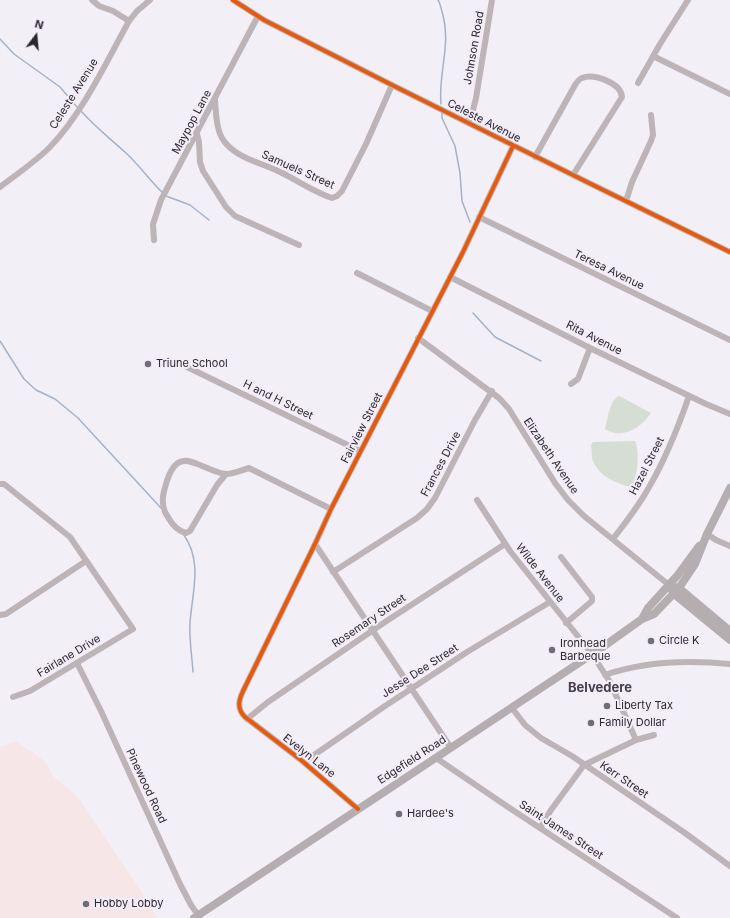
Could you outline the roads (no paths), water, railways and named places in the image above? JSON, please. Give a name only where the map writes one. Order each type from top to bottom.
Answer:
[{"type":"main road","name":"Edgefield Road","points":[[196,917],[614,640],[642,619],[654,614],[676,591],[695,564],[707,534],[730,488]]},
{"type":"main road","name":"Edgefield Road","points":[[642,619],[648,608],[678,576],[707,534]]},
{"type":"main road","points":[[669,585],[730,640]]},
{"type":"main road","points":[[676,591],[730,631]]},
{"type":"street","points":[[92,0],[99,6],[113,11],[129,21]]},
{"type":"street","name":"Celeste Avenue","points":[[0,187],[45,151],[64,131],[80,107],[129,21],[137,11],[150,0]]},
{"type":"street","name":"Celeste Avenue","points":[[233,0],[258,16],[392,85],[626,202],[730,252]]},
{"type":"street","name":"Johnson Road","points":[[468,122],[476,98],[492,0]]},
{"type":"street","points":[[638,83],[688,0]]},
{"type":"street","name":"Maypop Lane","points":[[154,240],[152,229],[161,200],[258,16]]},
{"type":"street","points":[[653,56],[730,94]]},
{"type":"street","points":[[535,157],[580,78],[589,76],[602,78],[616,87],[622,93],[622,97],[573,175]]},
{"type":"street","name":"Samuels Street","points":[[215,100],[221,136],[223,141],[229,147],[250,160],[279,172],[332,198],[337,196],[342,191],[366,144],[392,85]]},
{"type":"street","points":[[626,202],[653,135],[651,115]]},
{"type":"street","points":[[197,134],[200,162],[203,171],[226,207],[235,216],[299,245]]},
{"type":"street","name":"Fairview Street","points":[[247,719],[242,715],[239,709],[240,698],[331,508],[450,277],[513,146]]},
{"type":"street","name":"Teresa Avenue","points":[[479,217],[730,340]]},
{"type":"street","points":[[357,273],[432,311]]},
{"type":"street","name":"Rita Avenue","points":[[450,277],[590,348],[730,414]]},
{"type":"street","name":"Elizabeth Avenue","points":[[418,338],[492,391],[509,409],[555,483],[568,500],[584,516],[669,585]]},
{"type":"street","points":[[571,384],[578,379],[590,348]]},
{"type":"street","name":"H and H Street","points":[[187,367],[360,452]]},
{"type":"street","name":"Frances Drive","points":[[333,572],[417,518],[427,509],[435,498],[475,420],[492,391]]},
{"type":"street","name":"Hazel Street","points":[[613,540],[649,488],[677,430],[690,396]]},
{"type":"street","points":[[226,474],[217,485],[190,531],[186,533],[181,532],[170,522],[162,505],[163,495],[168,476],[176,464],[186,461],[226,474],[249,468],[331,508]]},
{"type":"street","points":[[0,484],[4,484],[70,537],[86,561],[6,614],[0,615]]},
{"type":"street","name":"Wilde Avenue","points":[[477,500],[510,552],[592,654],[610,682],[636,740]]},
{"type":"street","points":[[707,534],[730,546]]},
{"type":"street","points":[[315,544],[451,748]]},
{"type":"street","name":"Rosemary Street","points":[[247,719],[268,702],[372,630],[505,544]]},
{"type":"street","points":[[561,558],[592,597],[592,601],[566,623]]},
{"type":"street","name":"Fairlane Drive","points":[[13,697],[30,692],[133,629],[86,561]]},
{"type":"street","name":"Jesse Dee Street","points":[[304,762],[467,652],[550,602]]},
{"type":"street","points":[[605,675],[640,666],[665,662],[703,661],[730,664]]},
{"type":"street","name":"Pinewood Road","points":[[77,663],[101,711],[196,917]]},
{"type":"street","name":"Kerr Street","points":[[512,708],[525,725],[541,738],[563,751],[685,833],[730,866]]},
{"type":"street","name":"Evelyn Lane","points":[[247,719],[304,762],[358,809]]},
{"type":"street","points":[[540,828],[551,810],[584,765],[636,740],[654,735]]},
{"type":"street","name":"Saint James Street","points":[[436,758],[677,918]]},
{"type":"waterway","points":[[438,0],[443,15],[446,38],[441,82],[441,104]]},
{"type":"waterway","points":[[0,39],[14,54],[60,87],[77,107]]},
{"type":"waterway","points":[[81,111],[132,159],[163,193]]},
{"type":"waterway","points":[[442,113],[442,118],[455,146],[460,173],[462,201],[470,222]]},
{"type":"waterway","points":[[166,196],[190,205],[209,220]]},
{"type":"waterway","points":[[473,313],[495,337],[541,361]]},
{"type":"waterway","points":[[0,341],[24,379],[36,390],[55,399],[78,418],[161,508]]},
{"type":"waterway","points":[[184,535],[190,546],[195,567],[190,629],[193,672]]},
{"type":"place","name":"Triune School","points":[[148,364]]},
{"type":"place","name":"Circle K","points":[[651,641]]},
{"type":"place","name":"Ironhead Barbeque","points":[[552,650]]},
{"type":"place","name":"Liberty Tax","points":[[607,706]]},
{"type":"place","name":"Family Dollar","points":[[591,723]]},
{"type":"place","name":"Hardee's","points":[[399,814]]},
{"type":"place","name":"Hobby Lobby","points":[[86,904]]},
{"type":"district","name":"Belvedere","points":[[600,688]]}]
